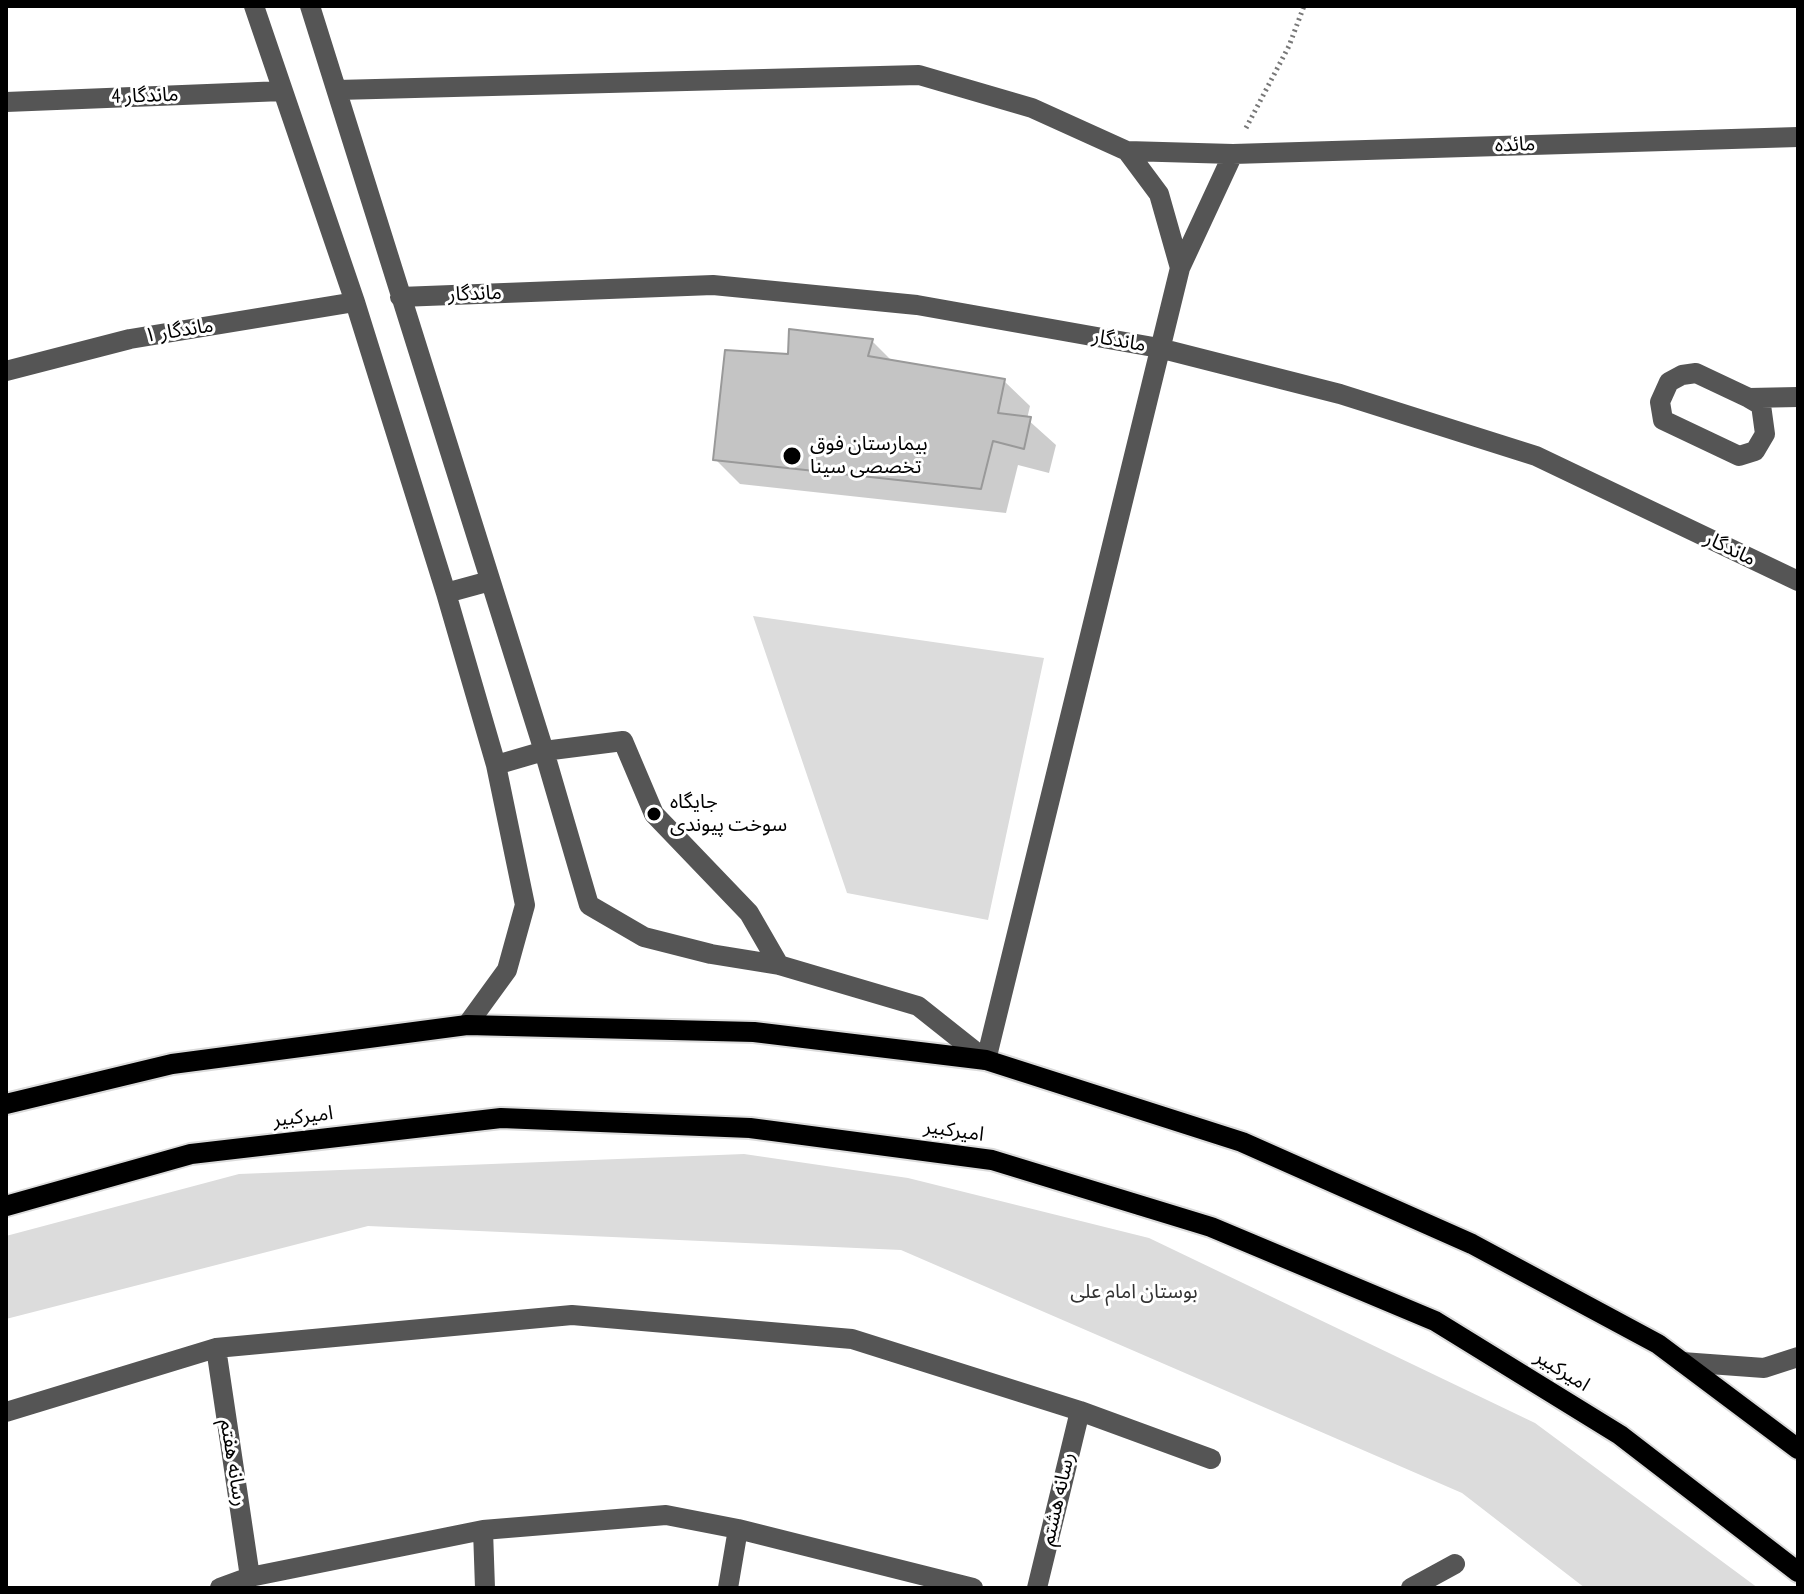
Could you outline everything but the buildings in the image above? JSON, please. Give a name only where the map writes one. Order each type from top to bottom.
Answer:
[{"type":"main road","points":[[6,1104],[172,1064],[467,1025],[754,1032],[986,1060],[1242,1142],[1472,1244],[1658,1344],[1798,1449]]},
{"type":"main road","name":"امیرکبیر","points":[[6,1206],[191,1154],[501,1118],[750,1128],[992,1160],[1211,1227],[1435,1321],[1620,1435],[1798,1572]]},
{"type":"street","points":[[254,6],[355,302],[496,765],[525,905],[507,970],[467,1025]]},
{"type":"street","points":[[310,6],[544,751],[589,905],[644,937],[711,954],[779,965],[918,1006],[986,1060],[1180,268],[1233,154]]},
{"type":"street","points":[[337,90],[919,75],[1032,108],[1127,151],[1159,194],[1180,268]]},
{"type":"street","name":"ماندگار 4","points":[[6,102],[283,91]]},
{"type":"street","name":"مائده","points":[[1127,151],[1233,154],[1798,137]]},
{"type":"street","name":"ماندگار","points":[[400,297],[713,285],[917,305],[1159,348],[1340,394],[1536,456],[1798,581]]},
{"type":"street","name":"ماندگار ۱","points":[[6,371],[130,339],[355,302]]},
{"type":"street","points":[[1749,398],[1761,405],[1765,434],[1755,451],[1739,456],[1663,420],[1660,402],[1669,382],[1682,375],[1696,373],[1749,398],[1798,397]]},
{"type":"street","points":[[446,593],[490,581]]},
{"type":"street","points":[[496,765],[544,751],[623,741],[654,814],[749,913],[779,965]]},
{"type":"street","points":[[6,1412],[216,1348],[572,1315],[852,1339],[1080,1411],[1211,1459]]},
{"type":"street","name":"رسانه هفتم","points":[[216,1348],[250,1577]]},
{"type":"street","points":[[1682,1362],[1764,1368],[1798,1357]]},
{"type":"street","name":"رسانه هشتم","points":[[1037,1588],[1080,1411]]},
{"type":"street","points":[[220,1588],[250,1577],[483,1530],[666,1515],[738,1529],[973,1588]]},
{"type":"street","points":[[728,1588],[738,1529]]},
{"type":"street","points":[[483,1530],[485,1588]]},
{"type":"street","points":[[1411,1588],[1455,1564]]},
{"type":"path","points":[[1233,154],[1289,46],[1304,6]]},
{"type":"green space","points":[[753,616],[1044,658],[988,920],[847,893]]},
{"type":"green space","name":"بوستان امام علی","points":[[744,1154],[908,1178],[1149,1238],[1535,1423],[1758,1588],[1585,1588],[1462,1493],[901,1250],[368,1226],[6,1319],[6,1236],[239,1174]]},
{"type":"place","name":"بیمارستان فوق تخصصی سینا","points":[[792,456]]},
{"type":"place","name":"جایگاه سوخت پیوندی","points":[[654,814]]}]
